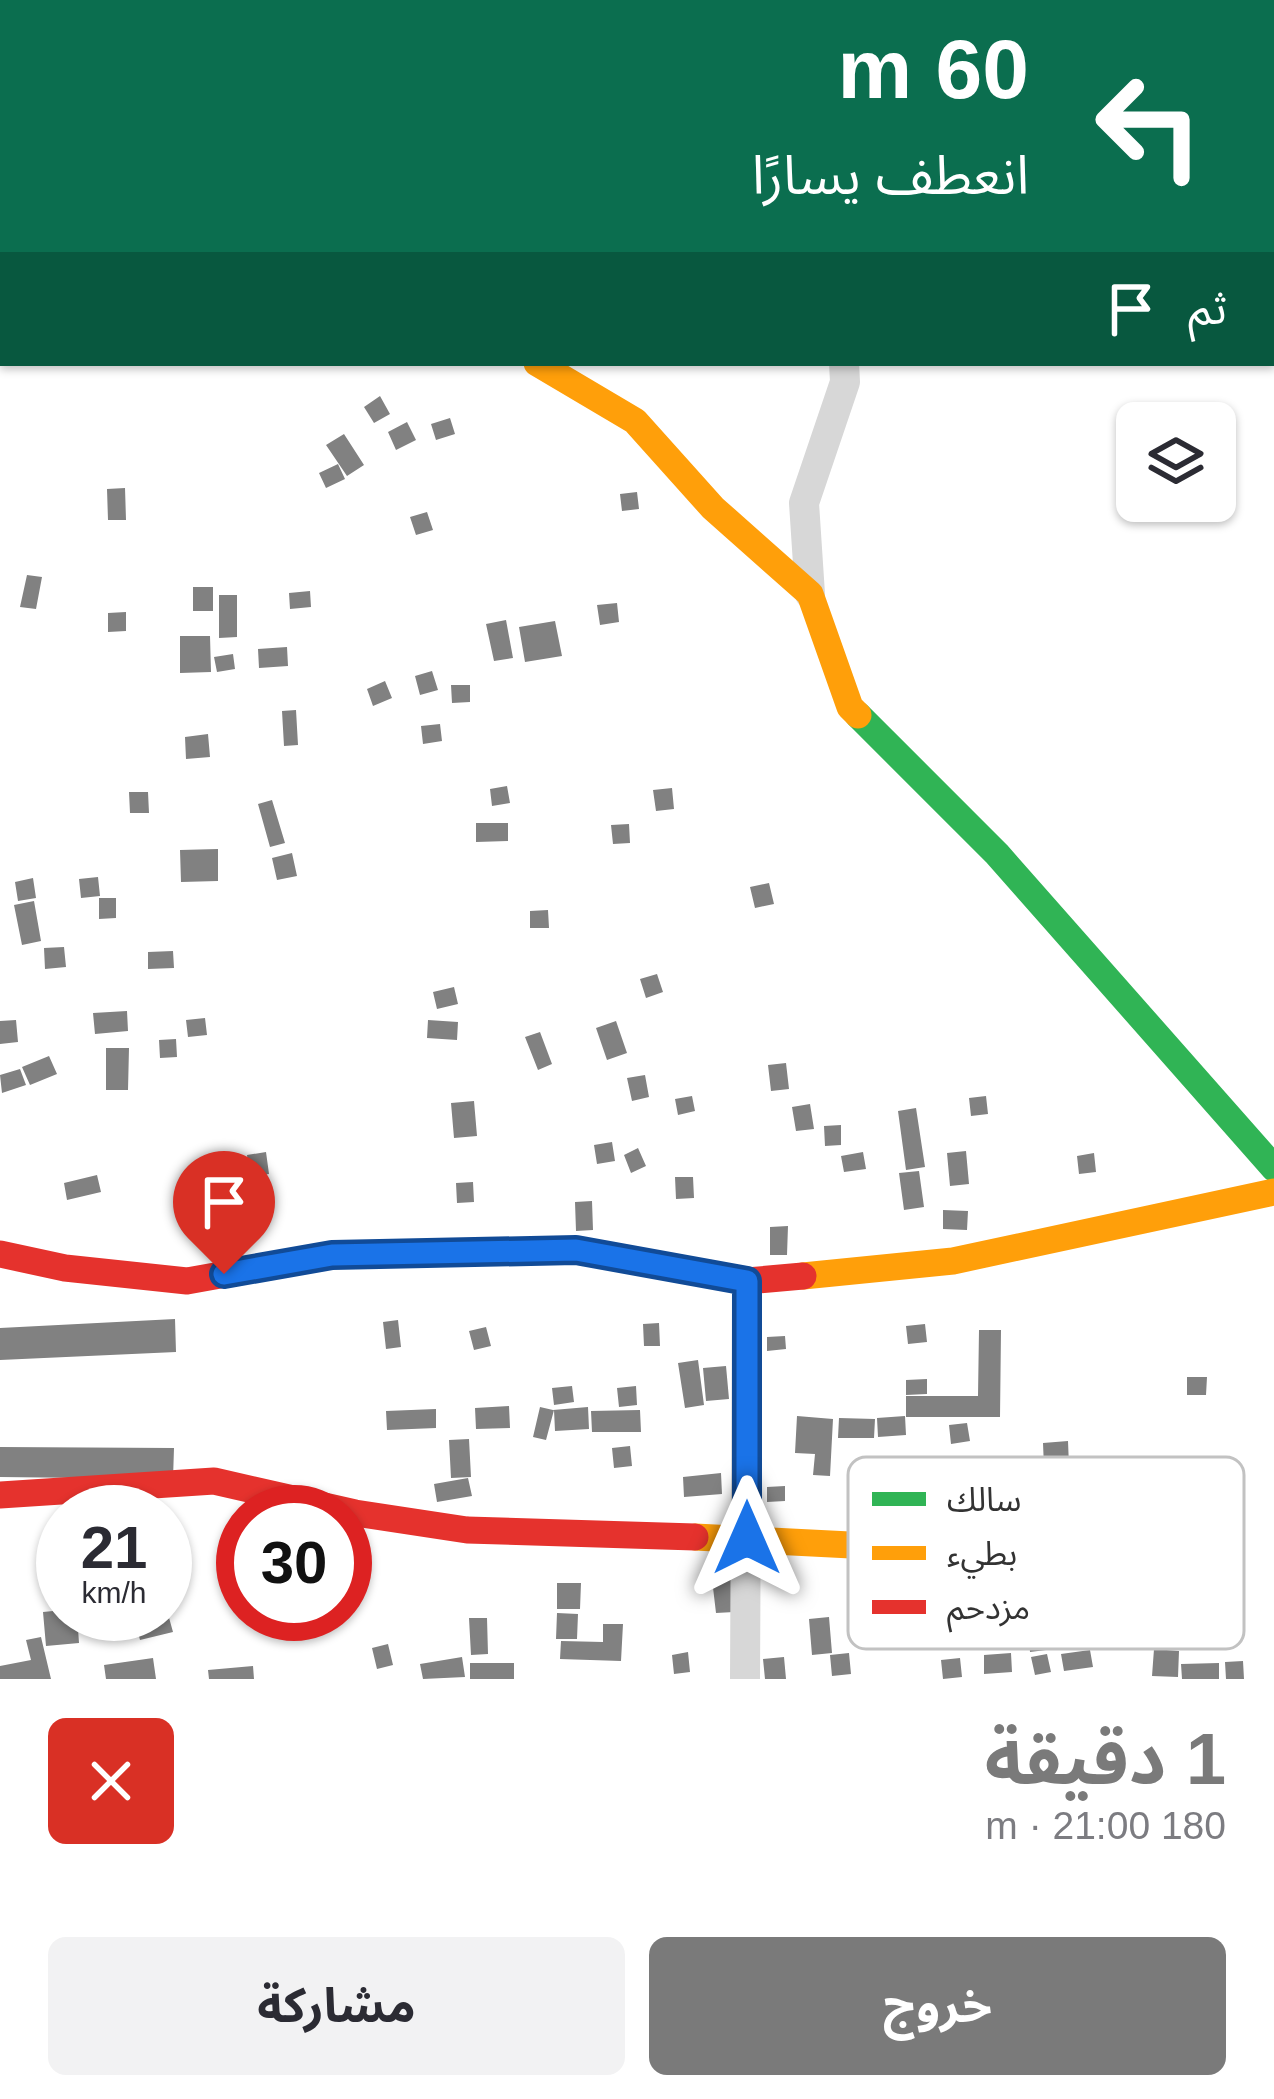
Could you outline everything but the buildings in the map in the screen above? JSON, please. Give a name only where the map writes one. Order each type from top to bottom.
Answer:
[{"type":"street","points":[[542,366],[635,421],[713,508],[810,595]]},
{"type":"street","points":[[844,366],[845,382],[804,503],[810,595],[850,707],[997,854],[1274,1168]]},
{"type":"street","points":[[0,1255],[64,1268],[187,1281],[332,1255],[576,1250],[747,1281],[953,1261],[1274,1192]]},
{"type":"street","points":[[745,1679],[747,1281]]},
{"type":"street","points":[[0,1495],[214,1481],[355,1513],[467,1529],[848,1544]]},
{"type":"traffic: fast","points":[[858,715],[997,854],[1274,1168]]},
{"type":"traffic: slow","points":[[542,366],[635,421],[713,508],[810,594],[850,707],[858,715]]},
{"type":"traffic: slow","points":[[803,1276],[953,1261],[1274,1192]]},
{"type":"traffic: slow","points":[[695,1537],[848,1545]]},
{"type":"traffic: jam","points":[[0,1254],[65,1268],[187,1281],[332,1255],[576,1250],[747,1281],[803,1276]]},
{"type":"traffic: jam","points":[[0,1495],[214,1481],[355,1513],[467,1530],[695,1537]]},
{"type":"route","points":[[224,1274],[332,1255],[576,1250],[747,1281],[747,1538]]}]
